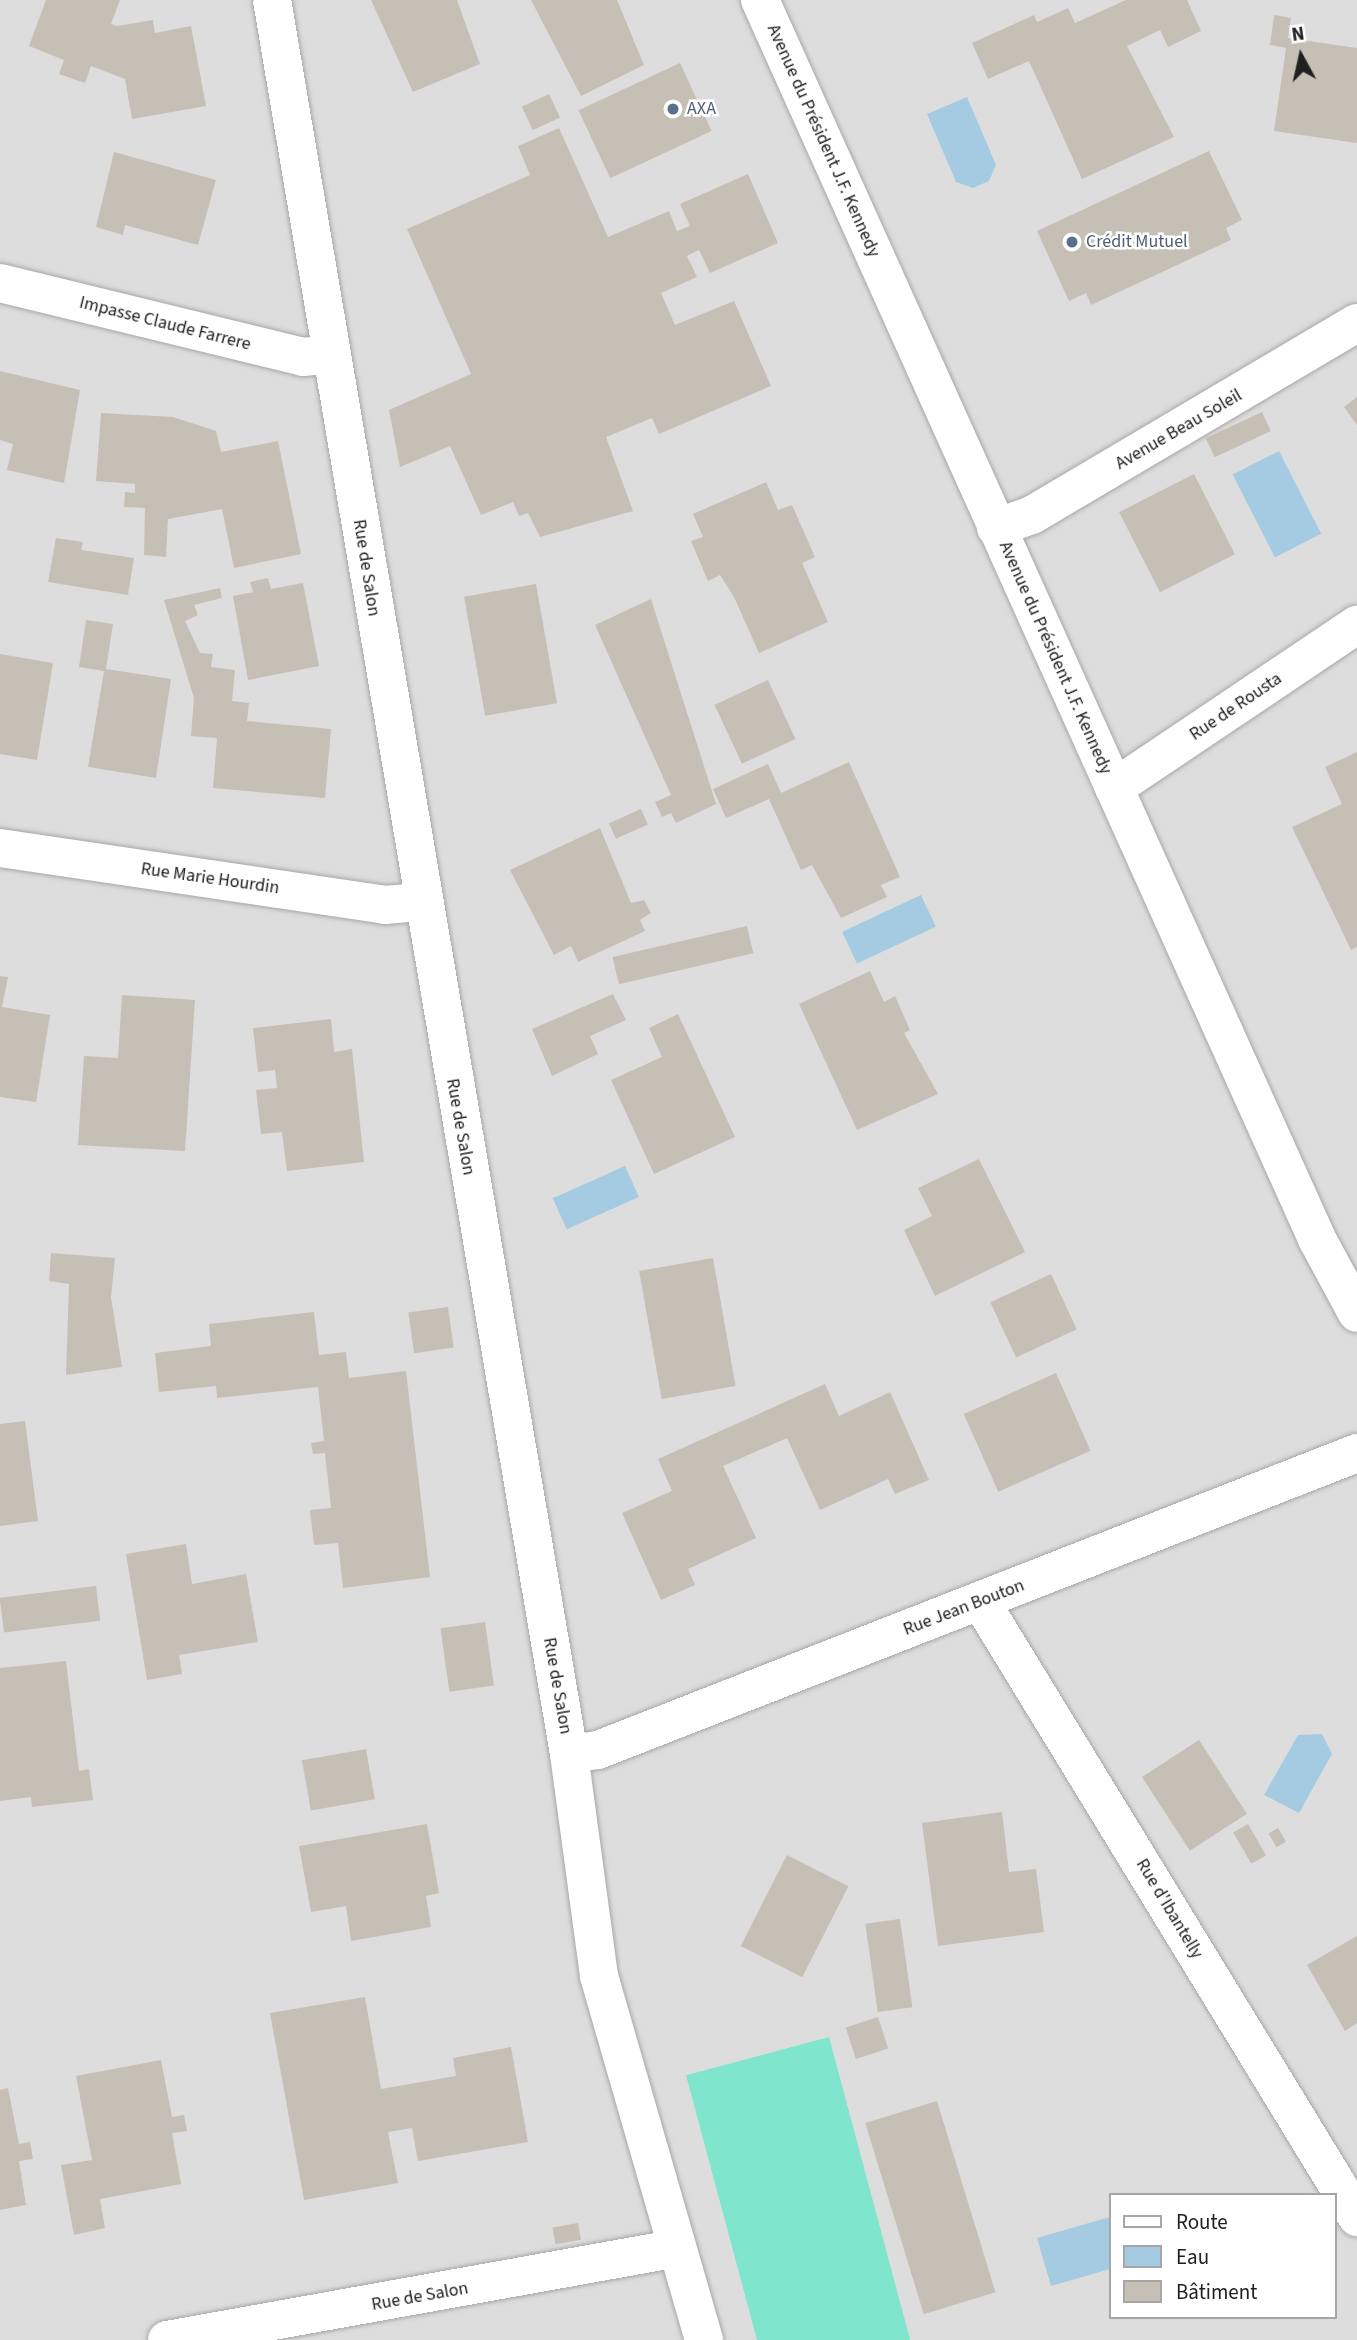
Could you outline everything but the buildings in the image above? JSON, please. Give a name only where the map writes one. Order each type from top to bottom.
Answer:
[{"type":"street","name":"Rue de Salon","points":[[272,0],[421,902],[569,1754],[600,1976],[673,2249],[704,2340]]},
{"type":"street","name":"Avenue du Président J.F. Kennedy","points":[[760,0],[1114,788],[1357,1313]]},
{"type":"street","name":"Impasse Claude Farrere","points":[[0,283],[303,357],[331,354]]},
{"type":"street","name":"Avenue Beau Soleil","points":[[996,528],[1032,515],[1357,323]]},
{"type":"street","name":"Rue de Rousta","points":[[1114,788],[1357,625]]},
{"type":"street","name":"Rue Marie Hourdin","points":[[0,848],[385,905],[421,902]]},
{"type":"street","name":"Rue Jean Bouton","points":[[569,1754],[598,1750],[1357,1454]]},
{"type":"street","name":"Rue d'Ibantelly","points":[[981,1602],[1357,2217]]},
{"type":"street","name":"Rue de Salon","points":[[167,2340],[673,2249]]},
{"type":"shaded area","points":[[0,0],[1357,0],[1357,2340],[0,2340]]},
{"type":"green space","points":[[829,2037],[910,2340],[757,2340],[686,2075]]},
{"type":"water","points":[[967,97],[996,165],[989,181],[973,188],[956,182],[927,114]]},
{"type":"water","points":[[1279,451],[1321,534],[1275,557],[1233,475]]},
{"type":"water","points":[[921,895],[936,927],[857,963],[842,932]]},
{"type":"water","points":[[625,1166],[639,1197],[567,1229],[553,1198]]},
{"type":"water","points":[[1322,1734],[1332,1754],[1299,1813],[1264,1795],[1298,1735]]},
{"type":"water","points":[[1108,2218],[1108,2270],[1051,2286],[1037,2238]]},
{"type":"place","name":"AXA","points":[[673,109]]},
{"type":"place","name":"Crédit Mutuel","points":[[1072,242]]}]
